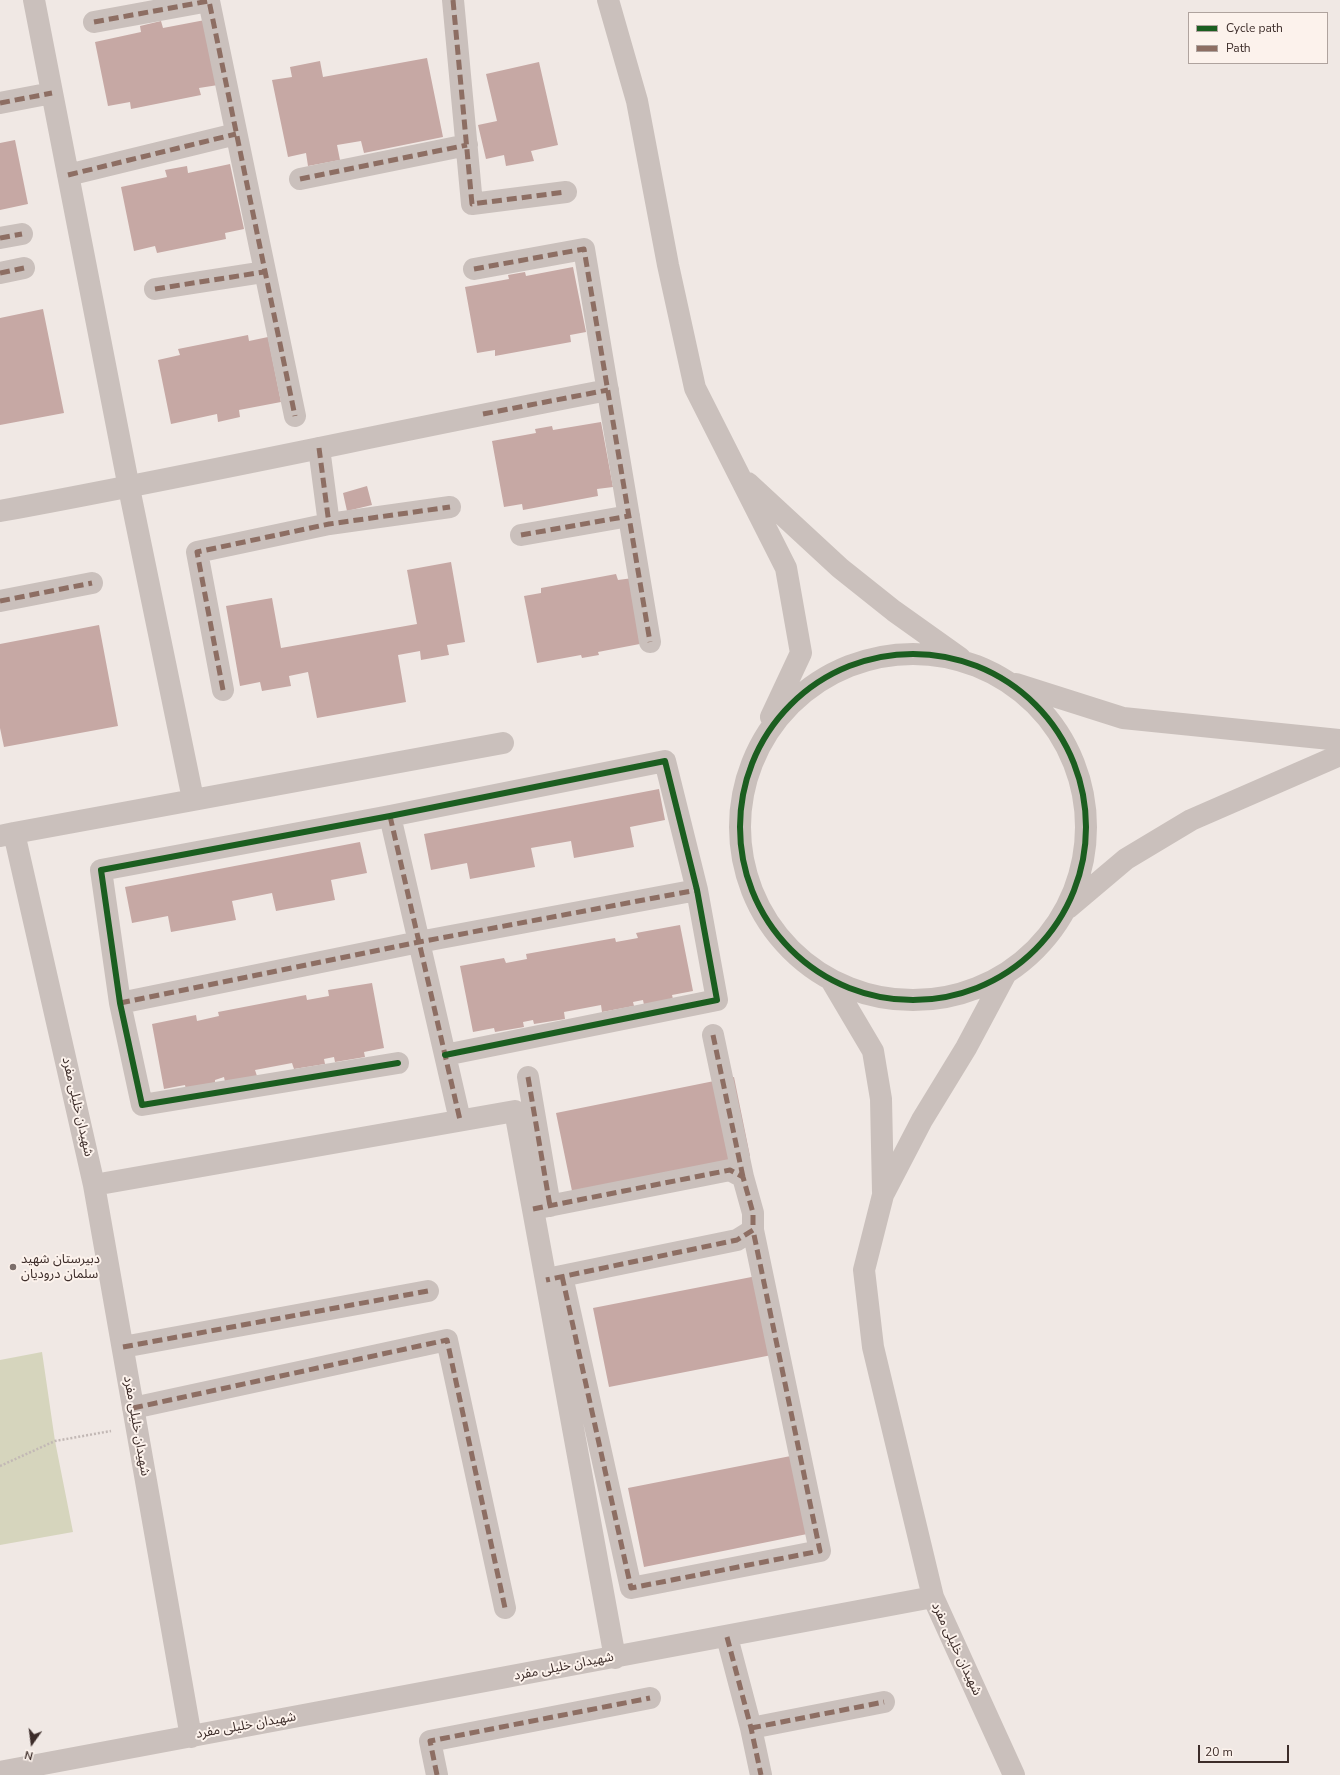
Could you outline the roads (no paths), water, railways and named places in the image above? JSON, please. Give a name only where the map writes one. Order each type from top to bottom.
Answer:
[{"type":"street","points":[[34,0],[129,488],[193,800]]},
{"type":"street","points":[[453,0],[472,204],[566,192]]},
{"type":"street","points":[[608,0],[636,101],[668,265],[695,388],[786,568],[801,653],[758,747],[740,798],[740,852],[756,904],[787,948],[831,980],[873,996],[919,1001],[964,993],[1005,975],[1040,946],[1067,909],[1126,859],[1191,820],[1340,755]]},
{"type":"street","points":[[94,22],[209,1],[295,416]]},
{"type":"street","points":[[0,104],[52,93]]},
{"type":"street","points":[[68,175],[236,134]]},
{"type":"street","points":[[300,180],[467,145]]},
{"type":"street","points":[[0,238],[22,234]]},
{"type":"street","points":[[474,269],[584,249],[650,642]]},
{"type":"street","points":[[0,273],[24,268]]},
{"type":"street","points":[[155,289],[264,272]]},
{"type":"street","points":[[0,511],[129,488],[608,390]]},
{"type":"street","points":[[319,448],[329,524]]},
{"type":"street","points":[[737,472],[840,568],[894,611],[967,662],[1007,681],[1123,718],[1340,740]]},
{"type":"street","points":[[223,690],[196,552],[329,524],[450,507]]},
{"type":"street","points":[[521,535],[629,516]]},
{"type":"street","points":[[0,601],[92,583]]},
{"type":"street","points":[[758,747],[786,707],[831,674],[870,659],[918,653],[967,662]]},
{"type":"street","points":[[1007,681],[1040,709],[1061,738],[1065,744],[1081,784],[1087,826],[1082,868],[1067,909]]},
{"type":"street","points":[[7,835],[503,743]]},
{"type":"street","points":[[398,1063],[142,1105],[120,1003],[100,870],[390,816],[665,761],[697,890],[717,1000],[445,1054]]},
{"type":"street","points":[[390,816],[460,1120]]},
{"type":"street","name":"شهیدان خلیلی مفرد","points":[[7,835],[94,1185],[191,1737],[933,1597],[1014,1775]]},
{"type":"street","points":[[120,1003],[419,942],[697,890]]},
{"type":"street","points":[[933,1597],[873,1347],[864,1270],[883,1195],[922,1120],[966,1048],[1005,975]]},
{"type":"street","points":[[831,980],[873,1051],[881,1099],[883,1195]]},
{"type":"street","points":[[554,1278],[631,1588],[820,1551],[753,1230],[753,1213],[743,1177],[713,1035]]},
{"type":"street","points":[[528,1077],[541,1208]]},
{"type":"street","points":[[94,1185],[515,1111],[541,1208],[554,1278],[615,1658]]},
{"type":"street","points":[[541,1208],[730,1170],[743,1177]]},
{"type":"street","points":[[554,1278],[737,1240],[753,1230]]},
{"type":"street","points":[[122,1347],[428,1291]]},
{"type":"street","points":[[135,1417],[447,1340],[505,1608]]},
{"type":"street","points":[[727,1636],[751,1728],[760,1775]]},
{"type":"street","points":[[437,1775],[430,1741],[650,1698]]},
{"type":"street","points":[[751,1728],[884,1702]]},
{"type":"street","points":[[0,1772],[191,1737]]},
{"type":"place","name":"دبیرستان شهید سلمان درودیان","points":[[13,1267]]}]
